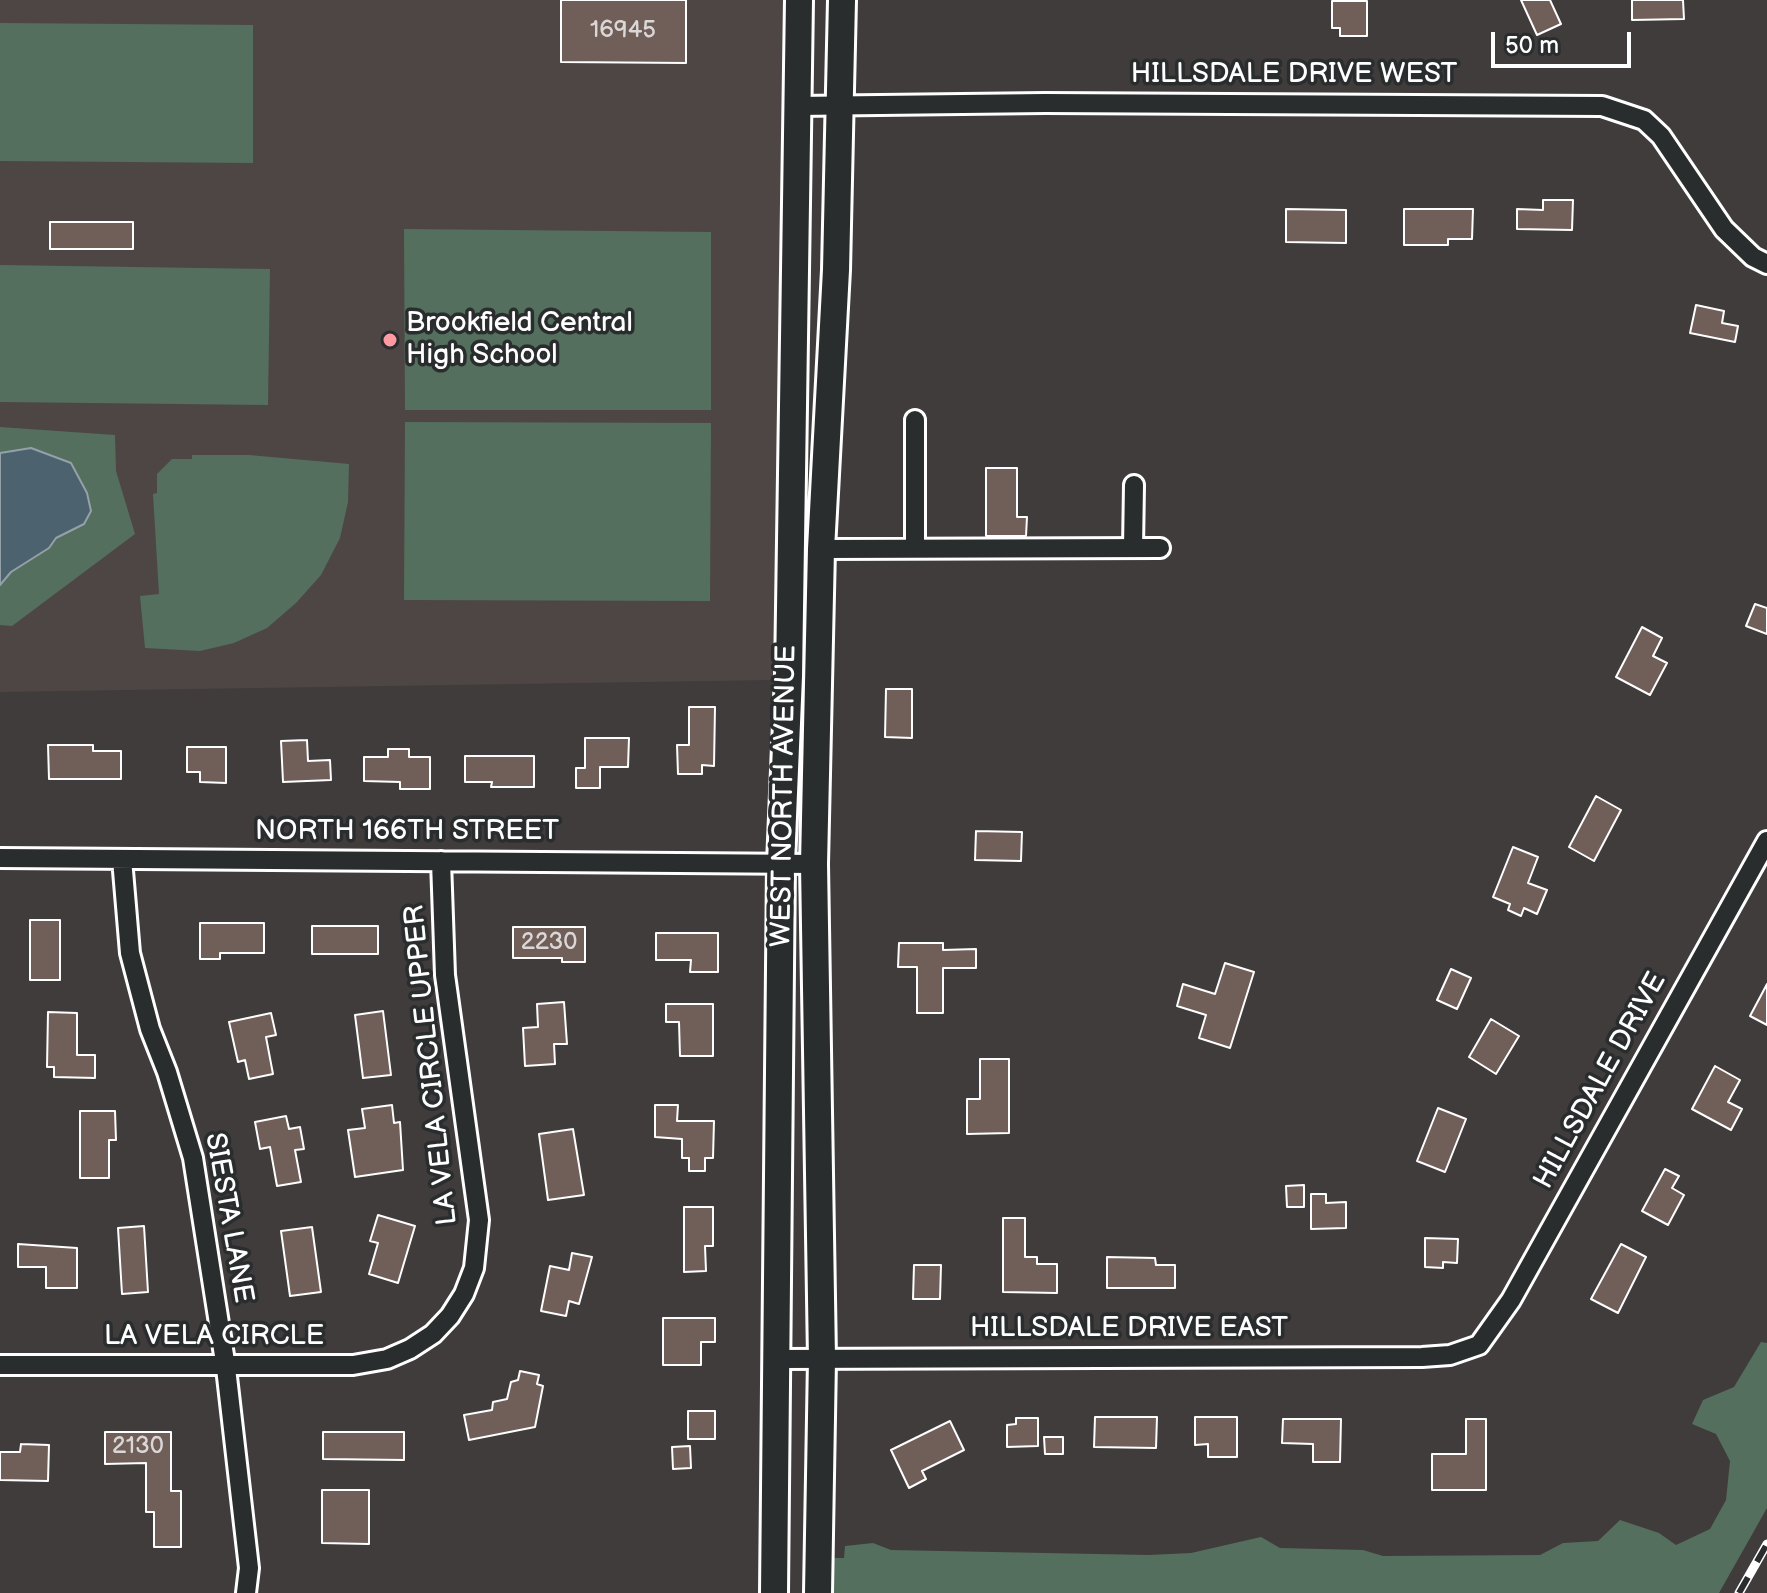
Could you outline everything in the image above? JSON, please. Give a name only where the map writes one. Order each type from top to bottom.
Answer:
[{"type":"main road","name":"WEST NORTH AVENUE","points":[[774,1593],[781,863],[789,676],[799,0]]},
{"type":"main road","name":"WEST NORTH AVENUE","points":[[818,1593],[822,1359],[814,864],[821,549],[841,106],[842,0]]},
{"type":"street","name":"HILLSDALE DRIVE WEST","points":[[797,106],[1032,103],[1602,106],[1623,110],[1644,120],[1661,136],[1724,229],[1753,257],[1767,264]]},
{"type":"street","points":[[915,420],[915,548]]},
{"type":"street","points":[[1133,548],[1134,485]]},
{"type":"street","points":[[821,549],[1160,548]]},
{"type":"street","name":"HILLSDALE DRIVE","points":[[1479,1345],[1511,1300],[1767,841]]},
{"type":"street","name":"NORTH 166TH STREET","points":[[0,858],[814,864]]},
{"type":"street","name":"SIESTA LANE","points":[[122,859],[130,953],[150,1029],[193,1158],[226,1368],[249,1568],[246,1593]]},
{"type":"street","name":"LA VELA CIRCLE UPPER","points":[[441,861],[445,975],[479,1220],[474,1268],[456,1307]]},
{"type":"street","name":"LA VELA CIRCLE","points":[[0,1365],[226,1368],[353,1365],[387,1359],[433,1334],[456,1307]]},
{"type":"street","name":"HILLSDALE DRIVE EAST","points":[[778,1359],[1422,1357],[1450,1355],[1479,1345]]},
{"type":"shaded area","name":"Brookfield Central High School","points":[[0,0],[784,0],[774,680],[0,692]]},
{"type":"green space","points":[[0,23],[253,25],[253,163],[0,161]]},
{"type":"green space","points":[[404,229],[711,232],[711,410],[405,410]]},
{"type":"green space","points":[[0,265],[270,269],[268,405],[0,402]]},
{"type":"green space","points":[[405,422],[711,423],[710,601],[404,600]]},
{"type":"green space","points":[[0,427],[115,435],[116,471],[135,534],[12,626],[0,625]]},
{"type":"green space","points":[[192,455],[249,455],[349,464],[348,502],[340,538],[321,575],[296,603],[267,628],[234,643],[200,651],[145,648],[140,596],[159,594],[153,494],[157,493],[157,474],[172,459],[192,459]]},
{"type":"green space","points":[[1761,1342],[1767,1343],[1767,1508],[1719,1593],[832,1593],[833,1558],[844,1558],[845,1546],[873,1543],[891,1550],[1149,1555],[1191,1553],[1261,1537],[1280,1548],[1363,1550],[1383,1556],[1540,1555],[1563,1543],[1598,1541],[1620,1520],[1659,1533],[1676,1545],[1710,1529],[1726,1500],[1730,1461],[1716,1434],[1692,1424],[1703,1400],[1734,1387]]},
{"type":"water","points":[[31,448],[71,463],[87,493],[91,511],[84,524],[56,538],[49,548],[11,572],[0,585],[0,453]]},
{"type":"building","points":[[561,0],[686,0],[686,63],[561,62]]},
{"type":"building","points":[[1521,0],[1550,0],[1561,24],[1537,35]]},
{"type":"building","points":[[1632,0],[1683,0],[1684,19],[1632,20]]},
{"type":"building","points":[[1332,1],[1367,1],[1367,36],[1340,36],[1340,28],[1332,28]]},
{"type":"building","points":[[1543,200],[1573,200],[1572,230],[1517,229],[1517,209],[1543,210]]},
{"type":"building","points":[[1286,209],[1346,210],[1346,243],[1286,242]]},
{"type":"building","points":[[1404,209],[1473,209],[1472,239],[1448,239],[1448,245],[1404,245]]},
{"type":"building","points":[[50,222],[133,222],[133,249],[50,249]]},
{"type":"building","points":[[1696,305],[1724,311],[1722,323],[1738,326],[1735,342],[1690,333]]},
{"type":"building","points":[[986,468],[1017,468],[1017,517],[1027,517],[1026,536],[986,536]]},
{"type":"building","points":[[1755,604],[1767,608],[1767,634],[1746,626]]},
{"type":"building","points":[[1642,627],[1662,638],[1653,656],[1667,663],[1650,695],[1616,677]]},
{"type":"building","points":[[886,689],[912,689],[912,738],[885,737]]},
{"type":"building","points":[[689,707],[715,707],[714,766],[702,765],[702,774],[678,774],[677,745],[689,745]]},
{"type":"building","points":[[585,738],[629,738],[628,767],[600,767],[600,788],[576,788],[576,768],[585,768]]},
{"type":"building","points":[[307,740],[308,761],[330,760],[331,780],[283,782],[281,741]]},
{"type":"building","points":[[48,745],[93,745],[93,751],[121,751],[121,779],[49,779]]},
{"type":"building","points":[[187,747],[226,747],[226,783],[200,782],[200,772],[187,772]]},
{"type":"building","points":[[388,749],[409,749],[409,757],[430,757],[430,789],[400,789],[400,782],[364,781],[364,757],[388,757]]},
{"type":"building","points":[[465,756],[534,756],[534,787],[491,787],[492,782],[465,782]]},
{"type":"building","points":[[1596,796],[1621,810],[1594,861],[1569,847]]},
{"type":"building","points":[[976,831],[1022,832],[1021,861],[975,860]]},
{"type":"building","points":[[1513,847],[1538,857],[1528,883],[1547,890],[1537,914],[1524,908],[1521,916],[1508,910],[1510,904],[1493,897]]},
{"type":"building","points":[[30,920],[60,920],[60,980],[30,980]]},
{"type":"building","points":[[200,923],[264,923],[264,953],[220,953],[220,959],[200,959]]},
{"type":"building","points":[[312,926],[378,926],[378,954],[312,954]]},
{"type":"building","points":[[513,927],[585,927],[585,962],[562,962],[562,958],[513,958]]},
{"type":"building","points":[[656,933],[718,933],[718,972],[690,972],[691,960],[656,960]]},
{"type":"building","points":[[899,943],[943,943],[943,950],[976,949],[976,968],[943,968],[943,1013],[917,1013],[917,967],[898,967]]},
{"type":"building","points":[[1225,963],[1254,972],[1230,1048],[1199,1038],[1206,1015],[1177,1006],[1183,984],[1215,994]]},
{"type":"building","points":[[1451,969],[1471,978],[1457,1009],[1437,1000]]},
{"type":"building","points":[[1767,984],[1767,1025],[1750,1016]]},
{"type":"building","points":[[564,1002],[567,1044],[554,1044],[555,1064],[525,1066],[523,1028],[538,1027],[537,1004]]},
{"type":"building","points":[[666,1004],[713,1004],[713,1056],[680,1056],[679,1022],[666,1022]]},
{"type":"building","points":[[383,1011],[391,1075],[363,1078],[355,1015]]},
{"type":"building","points":[[48,1012],[77,1013],[77,1055],[95,1055],[95,1078],[54,1077],[54,1067],[47,1067]]},
{"type":"building","points":[[271,1013],[276,1035],[266,1037],[273,1074],[249,1079],[245,1060],[238,1062],[229,1022]]},
{"type":"building","points":[[1491,1019],[1519,1036],[1496,1074],[1469,1057]]},
{"type":"building","points":[[980,1059],[1009,1059],[1009,1133],[967,1134],[967,1099],[980,1099]]},
{"type":"building","points":[[1715,1066],[1740,1080],[1728,1102],[1742,1109],[1731,1130],[1692,1109]]},
{"type":"building","points":[[392,1105],[394,1123],[400,1122],[403,1170],[355,1177],[348,1130],[365,1128],[362,1109]]},
{"type":"building","points":[[655,1105],[678,1105],[677,1121],[714,1121],[713,1158],[705,1158],[705,1171],[689,1171],[689,1158],[682,1158],[682,1139],[655,1137]]},
{"type":"building","points":[[1438,1108],[1466,1119],[1445,1172],[1417,1161]]},
{"type":"building","points":[[80,1111],[115,1111],[116,1140],[109,1140],[109,1178],[80,1178]]},
{"type":"building","points":[[286,1116],[289,1129],[300,1127],[304,1149],[295,1150],[301,1182],[277,1186],[270,1147],[260,1149],[255,1122]]},
{"type":"building","points":[[573,1129],[584,1195],[548,1200],[539,1134]]},
{"type":"building","points":[[1665,1169],[1679,1176],[1672,1188],[1684,1195],[1668,1225],[1642,1211]]},
{"type":"building","points":[[1304,1185],[1304,1207],[1287,1207],[1286,1186]]},
{"type":"building","points":[[1311,1194],[1326,1194],[1326,1203],[1346,1202],[1346,1228],[1311,1229]]},
{"type":"building","points":[[684,1207],[713,1207],[713,1246],[705,1246],[706,1271],[684,1272]]},
{"type":"building","points":[[378,1215],[415,1226],[398,1283],[369,1274],[378,1243],[370,1241]]},
{"type":"building","points":[[1003,1218],[1025,1218],[1025,1257],[1037,1257],[1037,1264],[1057,1264],[1057,1293],[1003,1292]]},
{"type":"building","points":[[144,1226],[148,1292],[122,1294],[118,1228]]},
{"type":"building","points":[[312,1227],[321,1292],[290,1296],[281,1231]]},
{"type":"building","points":[[1425,1238],[1458,1239],[1457,1263],[1443,1262],[1443,1268],[1425,1267]]},
{"type":"building","points":[[18,1244],[77,1248],[77,1288],[46,1288],[46,1267],[18,1267]]},
{"type":"building","points":[[1621,1244],[1646,1257],[1618,1313],[1591,1299]]},
{"type":"building","points":[[572,1253],[592,1257],[579,1304],[569,1301],[566,1316],[541,1311],[550,1266],[569,1270]]},
{"type":"building","points":[[1107,1257],[1155,1258],[1156,1265],[1175,1265],[1175,1288],[1107,1288]]},
{"type":"building","points":[[914,1265],[941,1265],[940,1299],[913,1299]]},
{"type":"building","points":[[663,1318],[715,1318],[715,1342],[701,1342],[701,1365],[663,1365]]},
{"type":"building","points":[[520,1371],[539,1375],[537,1384],[543,1386],[535,1427],[469,1440],[464,1415],[492,1410],[493,1402],[507,1399],[511,1382],[518,1380]]},
{"type":"building","points":[[688,1411],[715,1411],[715,1439],[688,1439]]},
{"type":"building","points":[[1095,1417],[1157,1417],[1156,1448],[1094,1447]]},
{"type":"building","points":[[1195,1417],[1237,1417],[1237,1457],[1208,1457],[1208,1444],[1195,1445]]},
{"type":"building","points":[[1016,1418],[1038,1418],[1038,1446],[1007,1447],[1007,1425],[1016,1424]]},
{"type":"building","points":[[1283,1419],[1341,1419],[1340,1462],[1313,1462],[1313,1444],[1282,1443]]},
{"type":"building","points":[[1466,1419],[1486,1419],[1486,1490],[1432,1490],[1432,1454],[1466,1454]]},
{"type":"building","points":[[950,1421],[964,1450],[922,1471],[926,1479],[909,1488],[891,1450]]},
{"type":"building","points":[[105,1432],[171,1432],[171,1491],[181,1491],[181,1547],[154,1547],[154,1512],[146,1512],[146,1463],[105,1464]]},
{"type":"building","points":[[323,1432],[404,1432],[404,1460],[323,1459]]},
{"type":"building","points":[[1044,1437],[1063,1437],[1063,1454],[1045,1454]]},
{"type":"building","points":[[21,1444],[49,1445],[48,1481],[0,1480],[0,1452],[20,1452]]},
{"type":"building","points":[[690,1446],[691,1468],[673,1469],[672,1447]]},
{"type":"building","points":[[322,1490],[369,1490],[369,1544],[322,1543]]},
{"type":"railway","points":[[1739,1593],[1767,1544]]},
{"type":"place","name":"Brookfield Central High School","points":[[390,340]]}]
